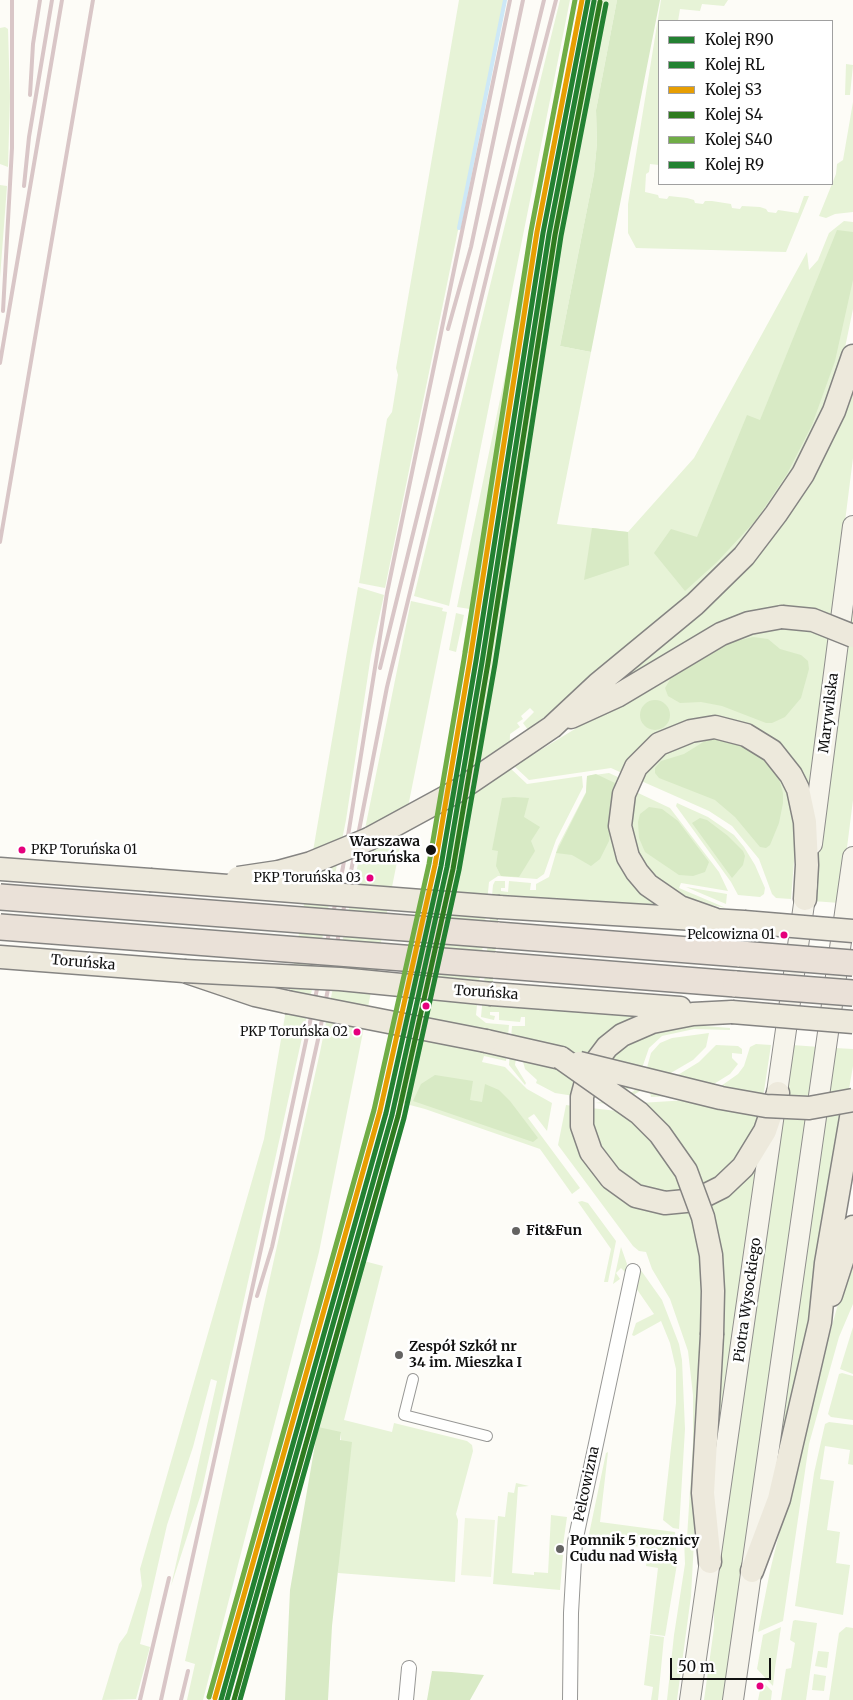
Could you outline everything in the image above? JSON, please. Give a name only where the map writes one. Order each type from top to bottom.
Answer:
[{"type":"highway","points":[[0,898],[853,963]]},
{"type":"highway","name":"Toruńska","points":[[0,927],[853,993]]},
{"type":"main road","points":[[552,727],[598,684],[694,604],[744,556],[776,514],[802,474],[834,411],[853,356]]},
{"type":"main road","name":"Marywilska","points":[[805,899],[853,526]]},
{"type":"main road","points":[[150,880],[230,879],[278,872],[324,859],[369,839],[459,790],[552,727],[616,696],[721,634],[749,622],[782,617],[813,620],[853,636]]},
{"type":"main road","points":[[714,919],[691,912],[662,896],[637,872],[628,857],[621,835],[620,810],[628,782],[641,760],[653,749],[682,733],[701,728],[723,728],[738,732],[762,743],[782,762],[798,788],[806,836],[805,899]]},
{"type":"main road","points":[[733,1700],[853,857]]},
{"type":"main road","points":[[0,869],[499,907],[714,919],[853,931]]},
{"type":"main road","name":"Piotra Wysockiego","points":[[690,1700],[805,899]]},
{"type":"main road","name":"Toruńska","points":[[0,957],[184,972],[340,979],[492,994],[853,1022]]},
{"type":"main road","points":[[184,972],[256,995],[467,1036],[752,1104],[809,1108],[853,1100]]},
{"type":"main road","points":[[732,1012],[706,1013],[663,1019],[641,1025],[622,1034],[608,1047],[593,1064],[582,1102],[582,1126],[587,1143],[596,1161],[610,1178],[636,1196],[654,1202],[676,1203],[705,1196],[736,1174],[761,1138],[778,1093]]},
{"type":"main road","points":[[561,1058],[638,1112],[660,1134],[686,1171],[699,1201],[711,1255],[714,1291],[703,1493],[710,1562]]},
{"type":"main road","points":[[752,1571],[779,1499],[820,1322],[826,1262],[853,1106]]},
{"type":"main road","points":[[820,1322],[841,1270],[853,1227]]},
{"type":"street","name":"Pelcowizna","points":[[570,1700],[571,1613],[575,1542],[633,1271]]},
{"type":"street","points":[[413,1379],[404,1415],[487,1436]]},
{"type":"street","points":[[406,1700],[408,1668]]},
{"type":"green space","points":[[459,0],[505,0],[385,588],[359,583],[387,419],[392,412],[398,375],[396,368]]},
{"type":"green space","points":[[560,0],[570,0],[449,606],[414,596]]},
{"type":"green space","points":[[595,0],[617,0],[596,110],[597,143],[594,174],[560,346],[591,352],[557,524],[628,532],[694,458],[807,252],[809,270],[818,260],[829,233],[844,221],[853,222],[853,309],[841,367],[807,451],[758,526],[709,579],[565,701],[528,730],[523,723],[534,712],[530,708],[521,716],[523,719],[517,723],[520,727],[510,734],[509,767],[527,784],[582,776],[583,787],[556,840],[544,874],[537,879],[498,876],[489,882],[476,1015],[486,1023],[509,1025],[506,1061],[484,1056],[482,1062],[505,1067],[527,1089],[552,1103],[547,1131],[534,1114],[528,1118],[580,1188],[572,1194],[540,1149],[425,1109],[395,1101],[452,846],[552,216]]},
{"type":"green space","points":[[617,0],[660,0],[591,352],[560,346],[594,174],[597,143],[596,110]]},
{"type":"green space","points":[[661,0],[728,0],[724,6],[702,4],[700,11],[680,9],[678,20],[658,20],[658,165],[650,164],[649,172],[646,174],[645,192],[658,195],[659,198],[667,199],[669,196],[687,198],[694,200],[695,203],[703,204],[705,201],[712,201],[731,204],[732,208],[740,209],[742,206],[760,207],[768,212],[776,213],[778,210],[798,213],[804,196],[809,196],[786,252],[636,248],[628,233],[628,204]]},
{"type":"green space","points":[[5,27],[8,29],[10,97],[8,167],[0,164],[0,28]]},
{"type":"green space","points":[[846,64],[853,65],[850,95],[845,95]]},
{"type":"green space","points":[[853,102],[853,212],[835,214],[826,218],[819,216],[833,185],[837,164],[843,160]]},
{"type":"green space","points":[[0,185],[7,186],[0,278]]},
{"type":"green space","points":[[538,216],[541,217],[473,654],[462,652],[470,609],[457,607]]},
{"type":"green space","points":[[837,230],[853,232],[853,280],[835,361],[812,425],[787,474],[756,520],[717,562],[685,591],[654,553],[671,529],[697,537],[747,415],[760,420]]},
{"type":"green space","points":[[853,375],[853,458],[810,800],[721,721],[622,773],[611,768],[529,780],[514,766],[715,644],[784,609],[584,705],[717,592]]},
{"type":"green space","points":[[592,528],[628,532],[629,565],[584,580]]},
{"type":"green space","points":[[853,581],[853,800],[840,903],[812,901]]},
{"type":"green space","points":[[358,587],[384,595],[371,655],[346,820],[305,1024],[201,1494],[171,1586],[217,1381],[211,1379],[193,1447],[167,1525],[140,1644],[150,1647],[136,1699],[102,1700],[119,1644],[127,1633],[142,1586],[140,1569],[264,1139]]},
{"type":"green space","points":[[411,601],[443,608],[442,611],[447,612],[319,1252],[203,1700],[187,1700],[195,1664],[185,1661],[320,1052]]},
{"type":"green space","points":[[456,613],[464,615],[456,652],[449,650]]},
{"type":"green space","points":[[753,637],[768,639],[780,649],[801,655],[808,661],[809,669],[801,698],[785,717],[772,723],[766,723],[722,706],[701,702],[680,703],[668,696],[665,688],[672,676],[728,643]]},
{"type":"green space","points":[[655,700],[666,704],[670,715],[666,726],[655,730],[644,726],[640,715],[644,704]]},
{"type":"green space","points":[[718,736],[775,766],[793,803],[795,849],[791,899],[776,898],[772,894],[759,859],[732,826],[709,811],[639,780],[666,749]]},
{"type":"green space","points":[[718,738],[738,743],[764,758],[778,775],[783,793],[783,803],[779,823],[770,845],[766,848],[760,847],[735,817],[715,800],[659,778],[655,773],[655,768],[661,761],[684,754],[705,741]]},
{"type":"green space","points":[[609,773],[620,778],[611,810],[670,908],[500,897],[491,1005],[596,1014],[597,1011],[646,1015],[574,1096],[555,1093],[536,1083],[537,1080],[525,1069],[518,1043],[515,1065],[526,1083],[525,1085],[509,1065],[512,1026],[525,1026],[525,1017],[521,1017],[520,1022],[499,1020],[499,1012],[490,1012],[490,1015],[495,1016],[494,1020],[481,1017],[493,885],[495,881],[505,881],[505,888],[501,888],[501,891],[508,892],[509,881],[531,883],[530,890],[536,890],[536,884],[549,877],[558,846],[586,792],[587,776]]},
{"type":"green space","points":[[596,774],[617,784],[609,841],[600,859],[591,866],[572,855],[556,853],[586,793],[587,776]]},
{"type":"green space","points":[[634,791],[670,808],[719,872],[728,891],[681,883],[679,888],[726,908],[695,902],[666,889],[636,855],[629,812]]},
{"type":"green space","points":[[502,798],[529,798],[524,817],[540,827],[531,841],[535,851],[519,877],[501,876],[496,866],[498,851],[492,850]]},
{"type":"green space","points":[[677,803],[708,817],[734,835],[755,865],[765,888],[764,894],[760,897],[738,895],[731,882],[676,806]]},
{"type":"green space","points":[[649,807],[662,809],[678,821],[709,862],[705,872],[693,876],[679,875],[645,852],[639,838],[638,822],[640,814]]},
{"type":"green space","points":[[700,818],[707,820],[728,836],[743,851],[745,856],[743,865],[732,878],[692,823]]},
{"type":"green space","points":[[686,887],[727,894],[726,904]]},
{"type":"green space","points":[[693,1025],[730,1028],[730,1030],[694,1029],[662,1036],[649,1048],[641,1071],[630,1088],[624,1092],[599,1098],[589,1097],[597,1072],[634,1036]]},
{"type":"green space","points":[[709,1033],[706,1047],[693,1060],[618,1104],[595,1103],[611,1101],[634,1091],[646,1071],[651,1053],[660,1043],[672,1038]]},
{"type":"green space","points":[[756,1044],[771,1045],[763,1098],[757,1125],[736,1167],[690,1194],[646,1191],[603,1160],[591,1125],[591,1108],[617,1111],[640,1103],[688,1100],[714,1091],[738,1074],[744,1066],[750,1047]]},
{"type":"green space","points":[[716,1045],[738,1046],[742,1049],[742,1054],[732,1053],[732,1058],[738,1064],[730,1074],[709,1087],[686,1095],[651,1097],[650,1092],[699,1062]]},
{"type":"green space","points":[[792,1045],[820,1047],[726,1700],[704,1700],[714,1628],[714,1593]]},
{"type":"green space","points":[[835,1048],[853,1049],[853,1066],[817,1275],[773,1497],[770,1497]]},
{"type":"green space","points":[[435,1075],[473,1081],[470,1100],[482,1102],[485,1084],[499,1090],[510,1101],[538,1138],[533,1142],[413,1101],[421,1084]]},
{"type":"green space","points":[[566,1105],[573,1106],[595,1170],[691,1207],[699,1237],[705,1342],[691,1596],[677,1700],[667,1700],[674,1635],[685,1564],[684,1538],[687,1538],[693,1442],[693,1395],[688,1351],[670,1299],[652,1269],[646,1252],[639,1251],[633,1246],[558,1145]]},
{"type":"green space","points":[[758,1159],[712,1496],[709,1202]]},
{"type":"green space","points":[[578,1202],[588,1203],[616,1241],[608,1282],[604,1282],[611,1249]]},
{"type":"green space","points":[[621,1247],[627,1264],[625,1272],[621,1268],[616,1273],[620,1279],[613,1284]]},
{"type":"green space","points":[[360,1260],[383,1266],[344,1420],[392,1432],[394,1423],[467,1441],[472,1445],[473,1451],[456,1514],[458,1520],[455,1582],[338,1573],[341,1433],[316,1427]]},
{"type":"green space","points":[[853,1262],[853,1304],[839,1337],[809,1444],[783,1621],[758,1632],[770,1571],[817,1378],[848,1269]]},
{"type":"green space","points":[[640,1269],[662,1300],[679,1344],[682,1360],[685,1429],[679,1529],[673,1528],[663,1520],[676,1403],[676,1369],[670,1343],[661,1321],[634,1336],[632,1335],[636,1323],[654,1314],[636,1288]]},
{"type":"green space","points":[[853,1327],[853,1374],[840,1369]]},
{"type":"green space","points":[[839,1374],[853,1376],[853,1420],[831,1417],[828,1414]]},
{"type":"green space","points":[[829,1422],[853,1425],[853,1465],[848,1464],[850,1450],[825,1446],[820,1479],[834,1481],[827,1530],[840,1532],[836,1563],[850,1565],[843,1615],[795,1606],[814,1473],[825,1424]]},
{"type":"green space","points":[[318,1427],[341,1432],[340,1440],[352,1442],[332,1626],[328,1700],[285,1700],[290,1590]]},
{"type":"green space","points":[[608,1452],[600,1522],[675,1532],[677,1564],[665,1636],[650,1634],[658,1568],[646,1566],[648,1548],[588,1539],[606,1453]]},
{"type":"green space","points":[[516,1483],[529,1486],[518,1487],[512,1573],[534,1575],[534,1572],[548,1573],[551,1515],[567,1517],[563,1545],[556,1545],[556,1554],[563,1555],[560,1590],[493,1584],[498,1516],[505,1517],[508,1492],[514,1493]]},
{"type":"green space","points":[[465,1518],[495,1520],[491,1577],[461,1575]]},
{"type":"green space","points":[[793,1621],[817,1623],[806,1700],[781,1700],[786,1669],[791,1668],[795,1643],[790,1640]]},
{"type":"green space","points":[[781,1627],[773,1686],[757,1669],[763,1635]]},
{"type":"green space","points":[[846,1627],[853,1628],[853,1700],[829,1700],[839,1633]]},
{"type":"green space","points":[[650,1635],[664,1637],[658,1700],[651,1700],[653,1687],[644,1685]]},
{"type":"green space","points":[[818,1651],[829,1652],[827,1668],[815,1666]]},
{"type":"green space","points":[[432,1671],[484,1675],[470,1700],[427,1700]]},
{"type":"green space","points":[[814,1674],[826,1676],[824,1691],[812,1690]]},
{"type":"green space","points":[[762,1681],[772,1691],[771,1700],[758,1700]]},
{"type":"waterway","points":[[459,228],[505,0]]},
{"type":"railway","points":[[3,311],[12,148],[12,0]]},
{"type":"railway","points":[[30,95],[33,44],[40,0]]},
{"type":"railway","points":[[24,186],[29,137],[52,0]]},
{"type":"railway","points":[[0,363],[62,0]]},
{"type":"railway","points":[[0,542],[93,0]]},
{"type":"railway","points":[[161,1700],[280,1163],[343,867],[387,593],[510,0]]},
{"type":"railway","points":[[448,329],[471,247],[523,0]]},
{"type":"railway","points":[[380,668],[544,0]]},
{"type":"railway","points":[[257,1296],[272,1247],[319,1035],[387,687],[519,143],[556,0]]},
{"type":"railway","points":[[140,1700],[169,1578]]},
{"type":"railway","points":[[181,1700],[188,1671]]},
{"type":"rail line","name":"S40","points":[[209,1697],[374,1110],[429,864],[464,659],[531,231],[575,0]]},
{"type":"rail line","name":"S3","points":[[215,1698],[380,1111],[435,865],[470,660],[537,232],[582,0]]},
{"type":"rail line","name":"R90","points":[[221,1700],[386,1113],[441,866],[476,661],[543,233],[588,0]]},
{"type":"rail line","name":"RL","points":[[227,1700],[392,1115],[447,867],[482,662],[549,234],[594,1]]},
{"type":"rail line","name":"S4","points":[[234,1700],[398,1116],[453,869],[488,663],[555,235],[600,2]]},
{"type":"rail line","name":"R9","points":[[240,1700],[404,1118],[459,870],[495,664],[561,236],[606,4]]},
{"type":"place","name":"PKP Toruńska 01","points":[[22,850]]},
{"type":"place","name":"Warszawa Toruńska","points":[[431,850]]},
{"type":"place","name":"PKP Toruńska 03","points":[[370,878]]},
{"type":"place","name":"Pelcowizna 01","points":[[784,935]]},
{"type":"place","name":"PKP Toruńska 02","points":[[357,1032]]},
{"type":"place","name":"Fit&Fun","points":[[516,1231]]},
{"type":"place","name":"Zespół Szkół nr 34 im. Mieszka I","points":[[399,1355]]},
{"type":"place","name":"Pomnik 5 rocznicy Cudu nad Wisłą","points":[[560,1549]]}]
